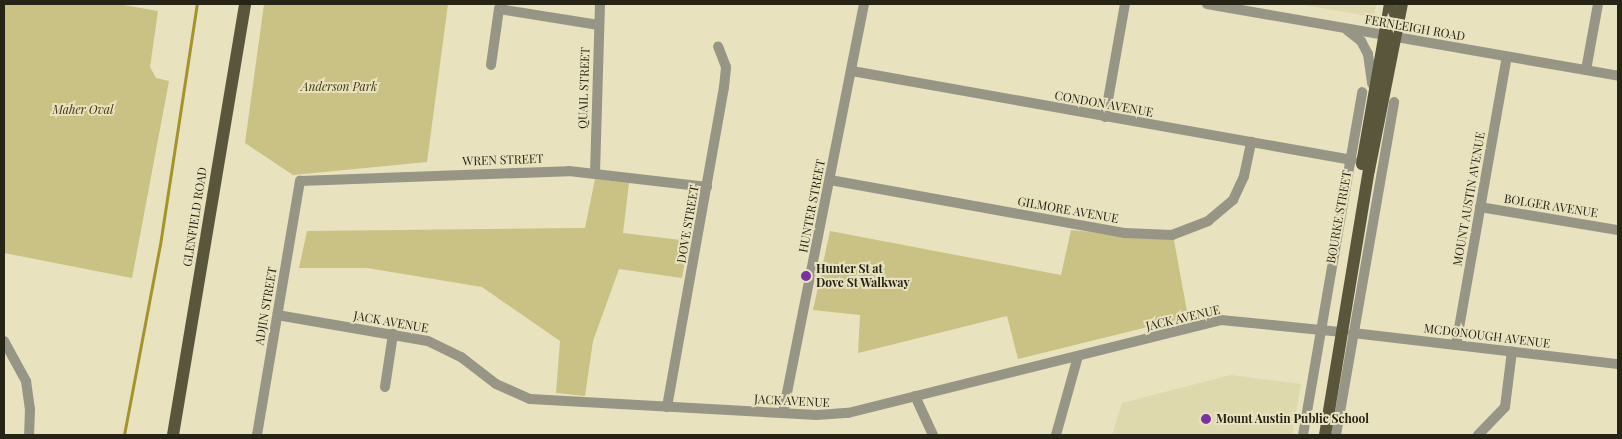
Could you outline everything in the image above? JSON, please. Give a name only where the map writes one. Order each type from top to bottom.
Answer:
[{"type":"main road","name":"GLENFIELD ROAD","points":[[173,435],[245,4]]},
{"type":"main road","name":"BOURKE STREET","points":[[1316,435],[1375,172],[1390,36],[1390,4]]},
{"type":"main road","name":"BOURKE STREET","points":[[1324,435],[1369,127],[1390,36],[1402,4]]},
{"type":"street","name":"QUAIL STREET","points":[[594,173],[600,4]]},
{"type":"street","name":"HUNTER STREET","points":[[783,413],[864,4]]},
{"type":"street","points":[[1105,117],[1125,4]]},
{"type":"street","name":"FERNLEIGH ROAD","points":[[1207,4],[1618,76]]},
{"type":"street","points":[[1586,70],[1598,4]]},
{"type":"street","points":[[491,64],[499,9],[599,24]]},
{"type":"street","points":[[1342,27],[1361,41],[1371,63],[1373,90],[1369,127]]},
{"type":"street","name":"DOVE STREET","points":[[667,407],[726,78],[724,60],[718,46]]},
{"type":"street","name":"MOUNT AUSTIN AVENUE","points":[[1456,345],[1507,57]]},
{"type":"street","name":"CONDON AVENUE","points":[[852,71],[1352,160]]},
{"type":"street","name":"BOURKE STREET","points":[[1336,435],[1338,331],[1352,160],[1362,92]]},
{"type":"street","name":"BOURKE STREET","points":[[1375,172],[1394,102]]},
{"type":"street","name":"GILMORE AVENUE","points":[[830,180],[1125,233],[1172,235],[1208,221],[1233,200],[1244,176],[1251,142]]},
{"type":"street","name":"WREN STREET","points":[[300,181],[550,171],[594,173],[707,187]]},
{"type":"street","name":"ADJIN STREET","points":[[257,435],[300,181]]},
{"type":"street","name":"BOLGER AVENUE","points":[[1480,207],[1618,230]]},
{"type":"street","name":"JACK AVENUE","points":[[277,315],[393,334],[444,346],[496,384],[530,399],[833,416],[1221,320],[1338,331]]},
{"type":"street","name":"BOURKE STREET","points":[[1303,435],[1338,331]]},
{"type":"street","name":"MCDONOUGH AVENUE","points":[[1338,331],[1618,364]]},
{"type":"street","points":[[385,387],[393,334]]},
{"type":"street","points":[[4,340],[26,381],[30,409],[29,435]]},
{"type":"street","points":[[1478,435],[1505,407],[1512,351]]},
{"type":"street","points":[[1056,435],[1078,356]]},
{"type":"street","points":[[915,396],[933,435]]},
{"type":"shaded area","points":[[1298,4],[1376,4],[1374,17]]},
{"type":"shaded area","name":"Mount Austin Public School","points":[[1231,375],[1301,384],[1292,435],[1112,435],[1122,403]]},
{"type":"green space","name":"Maher Oval","points":[[4,4],[118,4],[158,11],[150,67],[156,78],[169,81],[132,278],[4,253]]},
{"type":"green space","name":"Anderson Park","points":[[264,4],[448,4],[427,162],[293,175],[245,143]]},
{"type":"green space","points":[[595,179],[629,183],[623,233],[689,241],[682,278],[619,269],[593,341],[585,396],[556,393],[560,341],[482,287],[367,268],[299,268],[307,231],[585,228]]},
{"type":"green space","points":[[1071,230],[1174,240],[1188,317],[1018,359],[1007,316],[858,353],[860,315],[813,310],[830,231],[1061,275]]},
{"type":"waterway","points":[[124,435],[160,245],[197,4]]},
{"type":"place","name":"Hunter St at Dove St Walkway","points":[[806,276]]},
{"type":"place","name":"Mount Austin Public School","points":[[1206,419]]}]
